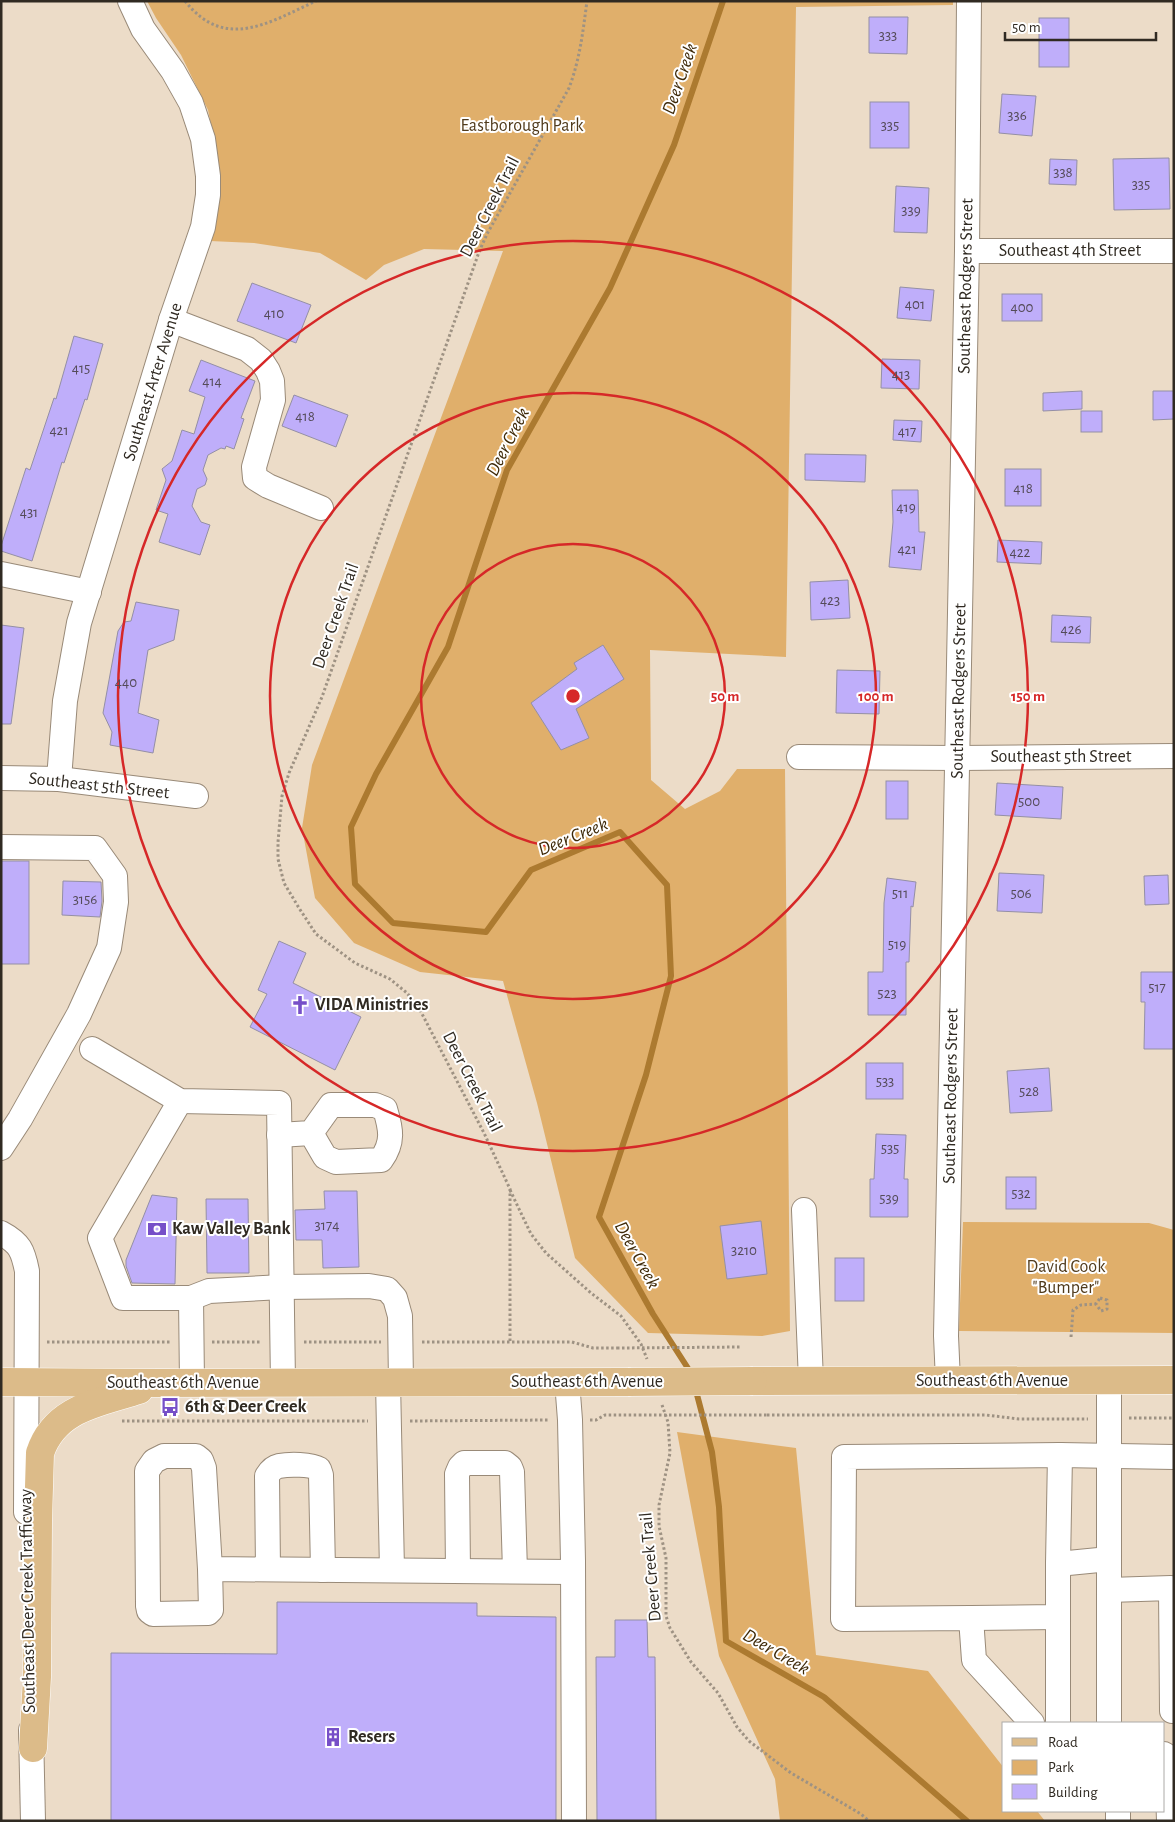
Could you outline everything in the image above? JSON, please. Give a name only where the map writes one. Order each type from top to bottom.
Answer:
[{"type":"main road","name":"Southeast 6th Avenue","points":[[14,1382],[1174,1380]]},
{"type":"main road","points":[[33,1748],[37,1677],[39,1464],[43,1444],[62,1419],[74,1411],[159,1383]]},
{"type":"street","name":"Southeast Arter Avenue","points":[[59,779],[61,739],[71,662],[79,623],[171,320],[203,227],[208,195],[203,139],[191,103],[173,71],[143,29],[130,1]]},
{"type":"street","name":"Southeast Rodgers Street","points":[[948,1381],[946,1336],[967,251],[969,1]]},
{"type":"street","name":"Southeast 4th Street","points":[[967,251],[1174,251]]},
{"type":"street","points":[[171,320],[247,350],[261,360],[272,382],[273,400],[254,467],[254,478],[268,486],[322,508]]},
{"type":"street","points":[[1,574],[89,592]]},
{"type":"street","name":"Southeast 5th Street","points":[[799,756],[958,758],[1174,756]]},
{"type":"street","name":"Southeast 5th Street","points":[[1,778],[59,779],[196,796]]},
{"type":"street","points":[[1,847],[95,848],[115,876],[116,902],[108,948],[79,1014],[1,1148]]},
{"type":"street","points":[[92,1049],[180,1101],[279,1103],[283,1383]]},
{"type":"street","points":[[180,1101],[100,1238],[123,1298],[191,1298],[209,1291],[369,1286],[386,1290],[396,1298],[400,1316],[400,1342],[389,1421],[392,1570]]},
{"type":"street","points":[[279,1135],[311,1133]]},
{"type":"street","points":[[804,1210],[810,1381]]},
{"type":"street","name":"Southeast Deer Creek Trafficway","points":[[1,1233],[14,1240],[23,1253],[27,1271],[27,1342],[14,1382],[27,1680],[33,1748],[34,1821]]},
{"type":"street","points":[[191,1298],[192,1383]]},
{"type":"street","points":[[1109,1380],[1109,1590],[1113,1720]]},
{"type":"street","points":[[567,1381],[570,1420],[573,1572],[574,1821]]},
{"type":"street","points":[[1058,1722],[1060,1455]]},
{"type":"street","points":[[164,1456],[196,1456],[201,1460],[204,1468],[210,1568],[211,1610],[208,1613],[153,1614],[149,1611],[147,1471],[154,1461],[164,1456]]},
{"type":"street","points":[[1058,1617],[843,1619],[844,1457],[1174,1456]]},
{"type":"street","points":[[458,1571],[458,1474],[460,1467],[464,1463],[505,1462],[510,1466],[512,1472],[516,1571]]},
{"type":"street","points":[[268,1569],[267,1476],[271,1470],[278,1466],[313,1466],[319,1469],[321,1475],[323,1570]]},
{"type":"street","points":[[1058,1564],[1109,1560]]},
{"type":"street","points":[[210,1568],[573,1572]]},
{"type":"street","points":[[1109,1590],[1171,1588],[1172,1711]]},
{"type":"street","points":[[971,1618],[974,1660],[1031,1722]]},
{"type":"street","points":[[1165,1755],[1170,1821]]},
{"type":"path","points":[[185,1],[191,9],[208,21],[223,27],[240,30],[262,26],[316,1]]},
{"type":"path","name":"Deer Creek Trail","points":[[587,1],[577,69],[569,88],[487,234],[322,697],[289,773],[282,796],[278,859],[284,884],[316,934],[355,963],[390,979],[407,992],[420,1010],[484,1133],[531,1234],[546,1253],[590,1294],[621,1316],[641,1344],[647,1361]]},
{"type":"path","name":"Deer Creek Trail","points":[[510,1189],[510,1341]]},
{"type":"path","points":[[1100,1298],[1108,1300],[1107,1309],[1101,1311],[1096,1304],[1100,1298]]},
{"type":"path","points":[[1071,1337],[1073,1310],[1082,1305],[1096,1304]]},
{"type":"path","points":[[27,1342],[510,1341],[572,1342],[593,1348],[742,1347]]},
{"type":"path","name":"Deer Creek Trail","points":[[662,1404],[668,1422],[670,1453],[659,1505],[659,1526],[666,1558],[666,1616],[670,1628],[691,1662],[718,1693],[737,1727],[749,1741],[791,1773],[861,1814],[869,1821]]},
{"type":"path","points":[[117,1421],[596,1420],[605,1415],[986,1415],[1019,1419],[1174,1418]]},
{"type":"green space","name":"Eastborough Park","points":[[147,1],[953,1],[953,5],[796,7],[786,657],[650,650],[651,780],[685,809],[720,791],[737,769],[785,769],[790,1331],[762,1336],[648,1333],[575,1258],[537,1103],[503,981],[420,972],[354,943],[315,898],[302,828],[312,765],[503,251],[424,249],[384,265],[366,280],[320,253],[254,243],[210,241],[220,170],[208,110],[181,55]]},
{"type":"green space","name":"David Cook \"Bumper\"","points":[[963,1222],[1149,1223],[1174,1230],[1174,1333],[959,1331]]},
{"type":"green space","points":[[677,1432],[796,1448],[816,1655],[928,1671],[1002,1765],[1002,1812],[1038,1812],[1045,1821],[780,1821],[775,1779],[719,1656]]},
{"type":"building","points":[[869,17],[908,17],[907,54],[869,53]]},
{"type":"building","points":[[1039,18],[1069,18],[1069,67],[1039,67]]},
{"type":"building","points":[[1002,94],[1036,96],[1032,136],[999,133]]},
{"type":"building","points":[[870,102],[909,102],[909,148],[870,148]]},
{"type":"building","points":[[1169,158],[1170,209],[1114,210],[1113,159]]},
{"type":"building","points":[[1050,159],[1077,160],[1076,185],[1049,184]]},
{"type":"building","points":[[896,186],[929,188],[927,233],[894,232]]},
{"type":"building","points":[[252,283],[311,305],[296,343],[237,321]]},
{"type":"building","points":[[900,287],[934,290],[931,321],[897,318]]},
{"type":"building","points":[[1002,294],[1042,294],[1042,321],[1002,321]]},
{"type":"building","points":[[74,336],[103,344],[87,400],[85,399],[64,463],[62,462],[32,561],[1,551],[1,546],[26,468],[30,470],[54,398],[56,399]]},
{"type":"building","points":[[882,359],[920,360],[919,389],[881,388]]},
{"type":"building","points":[[201,360],[255,381],[241,418],[244,419],[234,449],[226,446],[225,449],[221,448],[208,455],[203,470],[207,479],[205,485],[197,489],[192,506],[201,522],[210,525],[200,555],[159,542],[168,514],[156,510],[166,480],[162,469],[172,461],[182,430],[194,434],[205,397],[189,391]]},
{"type":"building","points":[[1082,391],[1082,409],[1043,411],[1043,393]]},
{"type":"building","points":[[1153,391],[1174,391],[1174,419],[1153,420]]},
{"type":"building","points":[[294,395],[348,415],[336,447],[282,426]]},
{"type":"building","points":[[1081,411],[1102,411],[1102,432],[1081,432]]},
{"type":"building","points":[[894,420],[922,421],[921,442],[893,440]]},
{"type":"building","points":[[805,454],[866,455],[865,482],[805,480]]},
{"type":"building","points":[[1005,469],[1041,469],[1041,506],[1005,506]]},
{"type":"building","points":[[892,490],[918,490],[919,532],[925,532],[921,570],[889,567],[893,522]]},
{"type":"building","points":[[998,540],[1042,542],[1041,564],[997,562]]},
{"type":"building","points":[[848,580],[850,618],[811,620],[810,582]]},
{"type":"building","points":[[136,602],[179,610],[174,640],[148,650],[138,713],[159,720],[153,753],[110,745],[112,732],[103,713],[118,631],[124,622],[131,621]]},
{"type":"building","points":[[1052,615],[1091,617],[1090,643],[1051,642]]},
{"type":"building","points":[[1,625],[24,628],[11,724],[1,724]]},
{"type":"building","points":[[603,645],[624,679],[576,709],[589,738],[561,750],[531,703],[577,669],[574,663]]},
{"type":"building","points":[[837,670],[880,671],[879,714],[836,713]]},
{"type":"building","points":[[886,781],[908,781],[908,819],[886,819]]},
{"type":"building","points":[[997,783],[1063,787],[1061,819],[995,815]]},
{"type":"building","points":[[1,861],[29,861],[29,964],[1,964]]},
{"type":"building","points":[[999,873],[1044,875],[1042,913],[997,911]]},
{"type":"building","points":[[1168,875],[1169,904],[1145,905],[1144,876]]},
{"type":"building","points":[[887,878],[916,882],[913,907],[911,906],[909,962],[906,962],[906,1015],[868,1015],[868,972],[883,972],[884,903]]},
{"type":"building","points":[[63,881],[101,882],[102,901],[100,917],[62,915]]},
{"type":"building","name":"VIDA Ministries","points":[[279,941],[306,953],[293,983],[361,1017],[335,1070],[250,1027],[267,994],[258,990]]},
{"type":"building","points":[[1141,972],[1174,972],[1174,1049],[1144,1049],[1145,1002],[1141,1002]]},
{"type":"building","points":[[866,1063],[903,1063],[903,1099],[866,1099]]},
{"type":"building","points":[[1049,1068],[1052,1111],[1010,1113],[1007,1071]]},
{"type":"building","points":[[876,1134],[906,1135],[904,1179],[908,1179],[908,1217],[870,1217],[870,1179],[874,1179]]},
{"type":"building","points":[[1006,1177],[1036,1177],[1036,1209],[1006,1209]]},
{"type":"building","points":[[324,1191],[357,1191],[359,1267],[323,1268],[322,1240],[296,1240],[295,1210],[325,1209]]},
{"type":"building","name":"Kaw Valley Bank","points":[[152,1195],[177,1198],[175,1284],[132,1283],[126,1266],[126,1260]]},
{"type":"building","points":[[206,1199],[248,1199],[249,1273],[207,1273]]},
{"type":"building","points":[[761,1221],[767,1274],[727,1279],[720,1226]]},
{"type":"building","points":[[835,1258],[864,1258],[864,1301],[835,1301]]},
{"type":"building","name":"Resers","points":[[277,1602],[477,1603],[477,1616],[556,1617],[556,1821],[111,1821],[111,1653],[277,1654]]},
{"type":"building","points":[[615,1620],[647,1620],[648,1657],[655,1657],[656,1821],[597,1821],[596,1657],[615,1657]]},
{"type":"waterway","name":"Deer Creek","points":[[691,1373],[653,1314],[599,1217],[646,1075],[671,976],[667,885],[620,832],[531,870],[486,932],[393,923],[355,884],[351,827],[376,774],[448,647],[507,470],[610,288],[674,145],[723,1]]},
{"type":"waterway","name":"Deer Creek","points":[[695,1387],[712,1452],[719,1507],[726,1641],[824,1697],[967,1821]]},
{"type":"place","name":"VIDA Ministries","points":[[300,1005]]},
{"type":"place","name":"Kaw Valley Bank","points":[[157,1229]]},
{"type":"place","name":"6th & Deer Creek","points":[[170,1407]]},
{"type":"place","name":"Resers","points":[[333,1737]]}]
